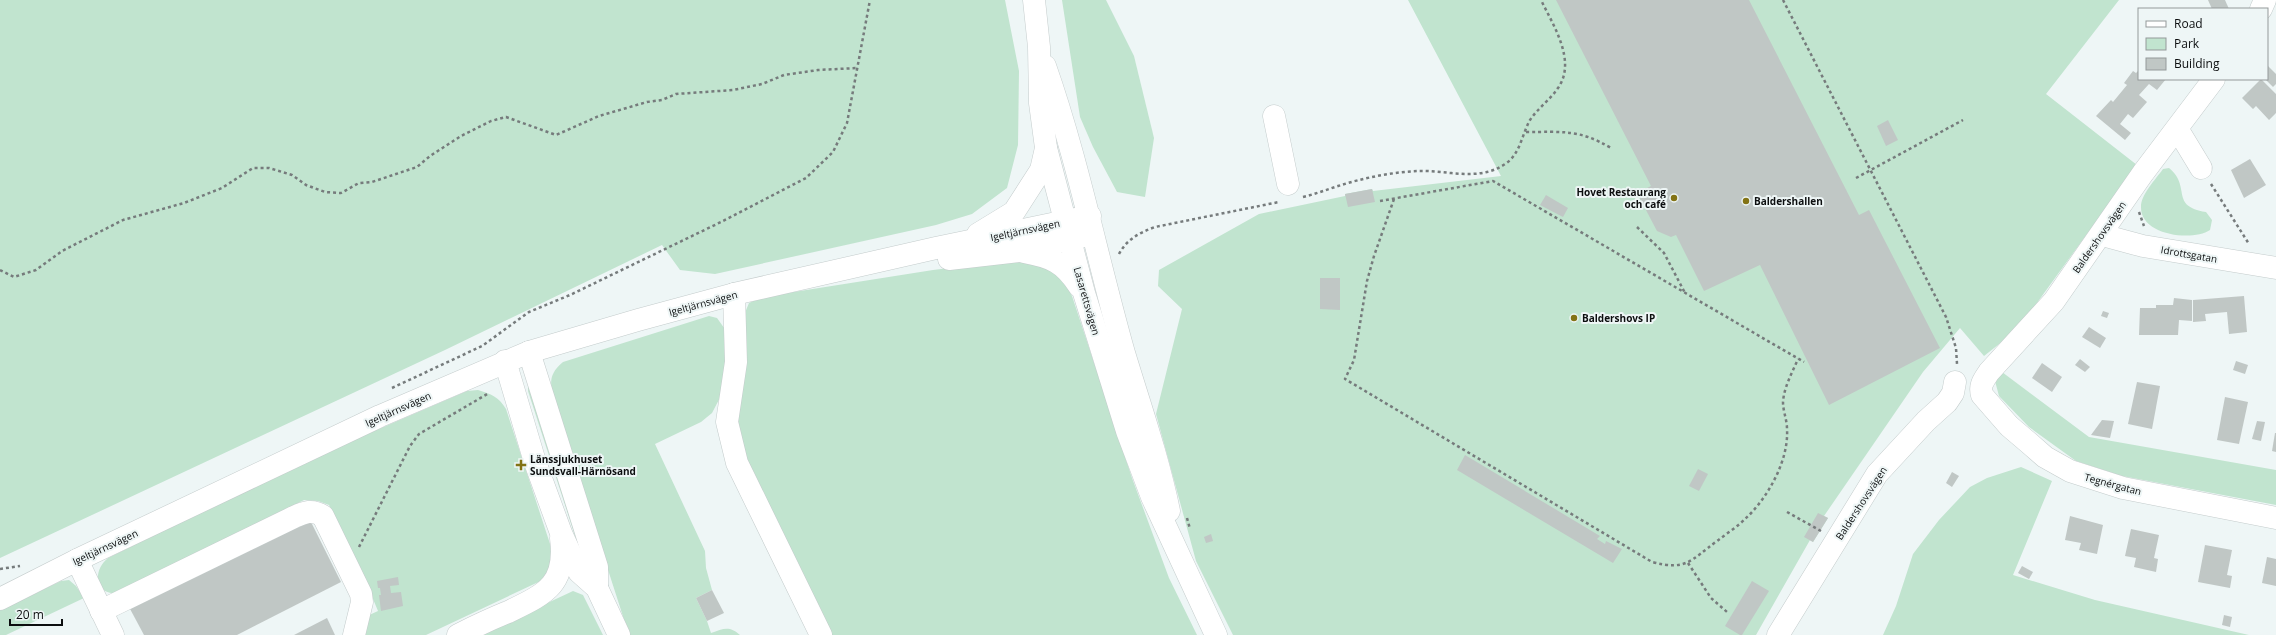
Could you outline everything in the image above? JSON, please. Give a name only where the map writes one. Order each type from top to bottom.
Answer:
[{"type":"street","name":"Lasarettsvägen","points":[[1034,0],[1039,47],[1040,103],[1046,148],[1084,293],[1127,431],[1152,497],[1183,538]]},
{"type":"street","name":"Lasarettsvägen","points":[[1039,47],[1055,93],[1092,225],[1124,353],[1147,424],[1165,492],[1183,538],[1216,635]]},
{"type":"street","name":"Baldershovsvägen","points":[[1980,390],[1983,379],[2054,301],[2102,234],[2142,173],[2178,130],[2213,80]]},
{"type":"street","points":[[1274,116],[1290,194]]},
{"type":"street","points":[[2178,130],[2201,168]]},
{"type":"street","name":"Igeltjärnsvägen","points":[[961,244],[1014,212],[1041,170],[1046,148]]},
{"type":"street","name":"Igeltjärnsvägen","points":[[0,599],[77,560],[380,416],[505,361],[529,352],[734,294],[936,248],[1068,230],[1092,225]]},
{"type":"street","name":"Igeltjärnsvägen","points":[[816,276],[1019,251],[1068,230]]},
{"type":"street","name":"Idrottsgatan","points":[[2102,234],[2143,246],[2269,267]]},
{"type":"street","name":"Igeltjärnsvägen","points":[[1019,251],[1047,256],[1061,264],[1072,274],[1084,293]]},
{"type":"street","points":[[734,294],[736,362],[727,422],[731,444],[737,463],[821,635]]},
{"type":"street","points":[[529,352],[598,567],[597,588]]},
{"type":"street","points":[[505,361],[535,462],[561,533],[579,572],[597,588],[619,635]]},
{"type":"street","name":"Baldershovsvägen","points":[[1778,635],[1877,474],[1926,421],[1948,402],[1953,393],[1955,382]]},
{"type":"street","name":"Tegnérgatan","points":[[1980,390],[1982,395],[2009,426],[2045,457],[2070,471],[2123,488],[2276,518]]},
{"type":"street","points":[[102,611],[306,512],[316,511],[323,516],[361,594],[362,602],[354,635]]},
{"type":"street","points":[[458,635],[541,596],[553,583],[562,564],[561,533]]},
{"type":"street","points":[[77,560],[113,635]]},
{"type":"path","points":[[386,390],[482,346],[529,312],[570,295],[692,236],[806,178],[833,152],[847,123],[870,0]]},
{"type":"path","points":[[1117,258],[1125,244],[1140,233],[1155,227],[1290,194],[1379,176],[1419,171],[1464,174],[1487,172],[1505,164],[1515,155],[1537,110],[1559,88],[1565,68],[1562,44],[1541,0]]},
{"type":"path","points":[[1783,0],[1946,317],[1956,348],[1958,368],[1955,382]]},
{"type":"path","points":[[0,270],[14,278],[36,270],[62,251],[123,220],[184,203],[222,188],[253,168],[269,168],[292,175],[306,185],[325,192],[341,193],[359,183],[372,182],[417,167],[430,156],[471,130],[506,117],[556,135],[599,116],[646,102],[662,100],[676,94],[732,90],[762,84],[784,75],[818,70],[857,68]]},
{"type":"path","points":[[1856,178],[1963,120]]},
{"type":"path","points":[[1526,132],[1575,132],[1593,137],[1611,148]]},
{"type":"path","points":[[2201,168],[2269,267]]},
{"type":"path","points":[[1380,201],[1493,182],[1804,362]]},
{"type":"path","points":[[1394,198],[1367,281],[1354,360],[1345,379],[1652,562],[1672,567],[1688,563],[1745,519],[1759,504],[1774,480],[1784,455],[1788,430],[1783,403],[1785,387],[1798,359]]},
{"type":"path","points":[[1637,227],[1664,253],[1685,293]]},
{"type":"path","points":[[349,568],[410,446],[420,434],[489,393]]},
{"type":"path","points":[[1786,512],[1837,539]]},
{"type":"path","points":[[1183,538],[1186,516]]},
{"type":"path","points":[[0,569],[27,563]]},
{"type":"path","points":[[1688,563],[1711,598],[1727,612]]},
{"type":"green space","points":[[0,0],[1005,0],[1019,71],[1018,145],[1007,188],[972,214],[936,225],[715,274],[680,270],[662,245],[445,350],[0,558]]},
{"type":"green space","points":[[1062,0],[1106,0],[1134,56],[1154,138],[1145,197],[1117,192],[1093,147],[1080,117]]},
{"type":"green space","name":"Baldershovs IP","points":[[1408,0],[2119,0],[2046,94],[2137,165],[2018,329],[1984,356],[1960,328],[1923,372],[1824,516],[1828,518],[1813,542],[1810,540],[1756,635],[1233,635],[1196,561],[1156,414],[1182,309],[1158,286],[1159,270],[1259,214],[1372,189],[1373,191],[1501,176]]},
{"type":"green space","points":[[2169,168],[2176,175],[2184,200],[2188,205],[2206,212],[2212,220],[2210,230],[2202,234],[2168,234],[2149,224],[2143,217],[2141,207],[2143,197],[2163,169]]},
{"type":"green space","points":[[1014,260],[1034,262],[1063,278],[1072,296],[1132,478],[1169,578],[1197,635],[827,635],[749,471],[735,411],[744,315],[749,303],[762,297],[933,270]]},
{"type":"green space","points":[[709,316],[717,318],[727,332],[723,392],[712,413],[701,422],[655,444],[705,551],[706,568],[712,590],[696,598],[711,633],[723,629],[729,629],[740,635],[629,635],[553,399],[551,383],[553,374],[558,366],[563,362]]},
{"type":"green space","points":[[2002,372],[2089,437],[2276,470],[2276,505],[2122,476],[2076,461],[2029,427],[1999,396],[1995,381]]},
{"type":"green space","points":[[528,387],[531,388],[590,570],[586,570],[528,391]]},
{"type":"green space","points":[[478,390],[494,396],[506,409],[552,550],[554,561],[547,578],[426,635],[363,635],[367,616],[378,611],[358,563],[329,505],[318,501],[304,500],[124,591],[115,593],[108,592],[99,584],[99,571],[102,564],[108,558],[307,460],[467,391]]},
{"type":"green space","points":[[2021,467],[2052,481],[2013,575],[2095,600],[2249,635],[1883,635],[1896,606],[1913,554],[1939,520],[1970,487],[1987,478]]},
{"type":"green space","points":[[69,580],[76,586],[84,598],[6,635],[0,635],[0,610],[61,581]]},
{"type":"green space","points":[[573,591],[583,595],[603,635],[479,635]]},
{"type":"building","name":"Baldershallen","points":[[1556,0],[1749,0],[1859,215],[1869,210],[1940,348],[1829,405],[1760,265],[1704,291],[1676,235],[1671,237],[1657,231],[1637,193],[1651,186]]},
{"type":"building","points":[[2208,0],[2225,0],[2229,8],[2212,8]]},
{"type":"building","points":[[2268,66],[2276,74],[2276,84],[2273,87],[2266,80],[2268,80]]},
{"type":"building","points":[[2133,71],[2136,73],[2138,71],[2138,80],[2165,80],[2157,90],[2149,84],[2139,95],[2147,102],[2133,118],[2128,114],[2120,124],[2131,133],[2125,140],[2096,116],[2111,100],[2113,102],[2127,85],[2124,83]]},
{"type":"building","points":[[2260,80],[2262,80],[2276,94],[2276,113],[2269,120],[2256,106],[2253,109],[2242,98]]},
{"type":"building","points":[[1888,120],[1898,140],[1886,146],[1877,126]]},
{"type":"building","points":[[2250,159],[2266,185],[2244,198],[2231,170]]},
{"type":"building","points":[[1372,189],[1375,202],[1348,207],[1345,194]]},
{"type":"building","points":[[1546,195],[1568,208],[1563,217],[1540,205]]},
{"type":"building","points":[[1320,278],[1340,278],[1340,310],[1320,309]]},
{"type":"building","points":[[2244,296],[2247,332],[2229,334],[2227,312],[2205,314],[2206,321],[2193,322],[2193,300]]},
{"type":"building","points":[[2174,298],[2192,300],[2192,321],[2179,320],[2178,335],[2139,335],[2140,308],[2156,308],[2156,305],[2173,305]]},
{"type":"building","points":[[2103,311],[2109,313],[2107,318],[2101,316]]},
{"type":"building","points":[[2089,327],[2106,338],[2100,348],[2082,337]]},
{"type":"building","points":[[2080,359],[2090,367],[2085,372],[2075,365]]},
{"type":"building","points":[[2236,361],[2248,365],[2245,374],[2233,370]]},
{"type":"building","points":[[2042,363],[2062,377],[2052,392],[2032,378]]},
{"type":"building","points":[[2137,382],[2160,386],[2152,429],[2128,424]]},
{"type":"building","points":[[2225,397],[2248,402],[2239,444],[2217,440]]},
{"type":"building","points":[[2102,420],[2114,421],[2110,438],[2091,435]]},
{"type":"building","points":[[2257,421],[2265,422],[2261,441],[2252,439]]},
{"type":"building","points":[[2276,433],[2276,452],[2272,451]]},
{"type":"building","points":[[1465,455],[1600,536],[1597,539],[1605,544],[1606,541],[1622,549],[1613,563],[1457,470]]},
{"type":"building","points":[[1698,469],[1708,474],[1699,491],[1689,486]]},
{"type":"building","points":[[1952,472],[1959,476],[1952,487],[1946,483]]},
{"type":"building","points":[[1818,513],[1828,518],[1813,542],[1804,537]]},
{"type":"building","points":[[308,516],[341,582],[237,635],[144,635],[129,607]]},
{"type":"building","points":[[2070,516],[2103,525],[2097,554],[2079,550],[2081,543],[2065,540]]},
{"type":"building","points":[[2131,529],[2159,535],[2154,558],[2158,559],[2156,572],[2134,567],[2136,558],[2125,556]]},
{"type":"building","points":[[1211,534],[1213,541],[1206,543],[1204,537]]},
{"type":"building","points":[[2205,545],[2232,550],[2227,575],[2232,576],[2230,588],[2198,582]]},
{"type":"building","points":[[2267,557],[2276,559],[2276,586],[2262,583]]},
{"type":"building","points":[[2022,566],[2033,572],[2029,579],[2018,573]]},
{"type":"building","points":[[398,577],[399,585],[390,586],[391,593],[401,592],[403,606],[381,611],[379,595],[381,595],[377,581]]},
{"type":"building","points":[[1752,581],[1769,591],[1742,635],[1740,635],[1725,626]]},
{"type":"building","points":[[712,590],[724,613],[707,621],[696,598]]},
{"type":"building","points":[[2224,615],[2232,617],[2230,627],[2222,625]]},
{"type":"building","points":[[327,618],[335,635],[294,635]]},
{"type":"place","name":"Hovet Restaurang och café","points":[[1674,198]]},
{"type":"place","name":"Baldershallen","points":[[1746,201]]},
{"type":"place","name":"Baldershovs IP","points":[[1574,318]]},
{"type":"place","name":"Länssjukhuset Sundsvall-Härnösand","points":[[521,465]]}]
